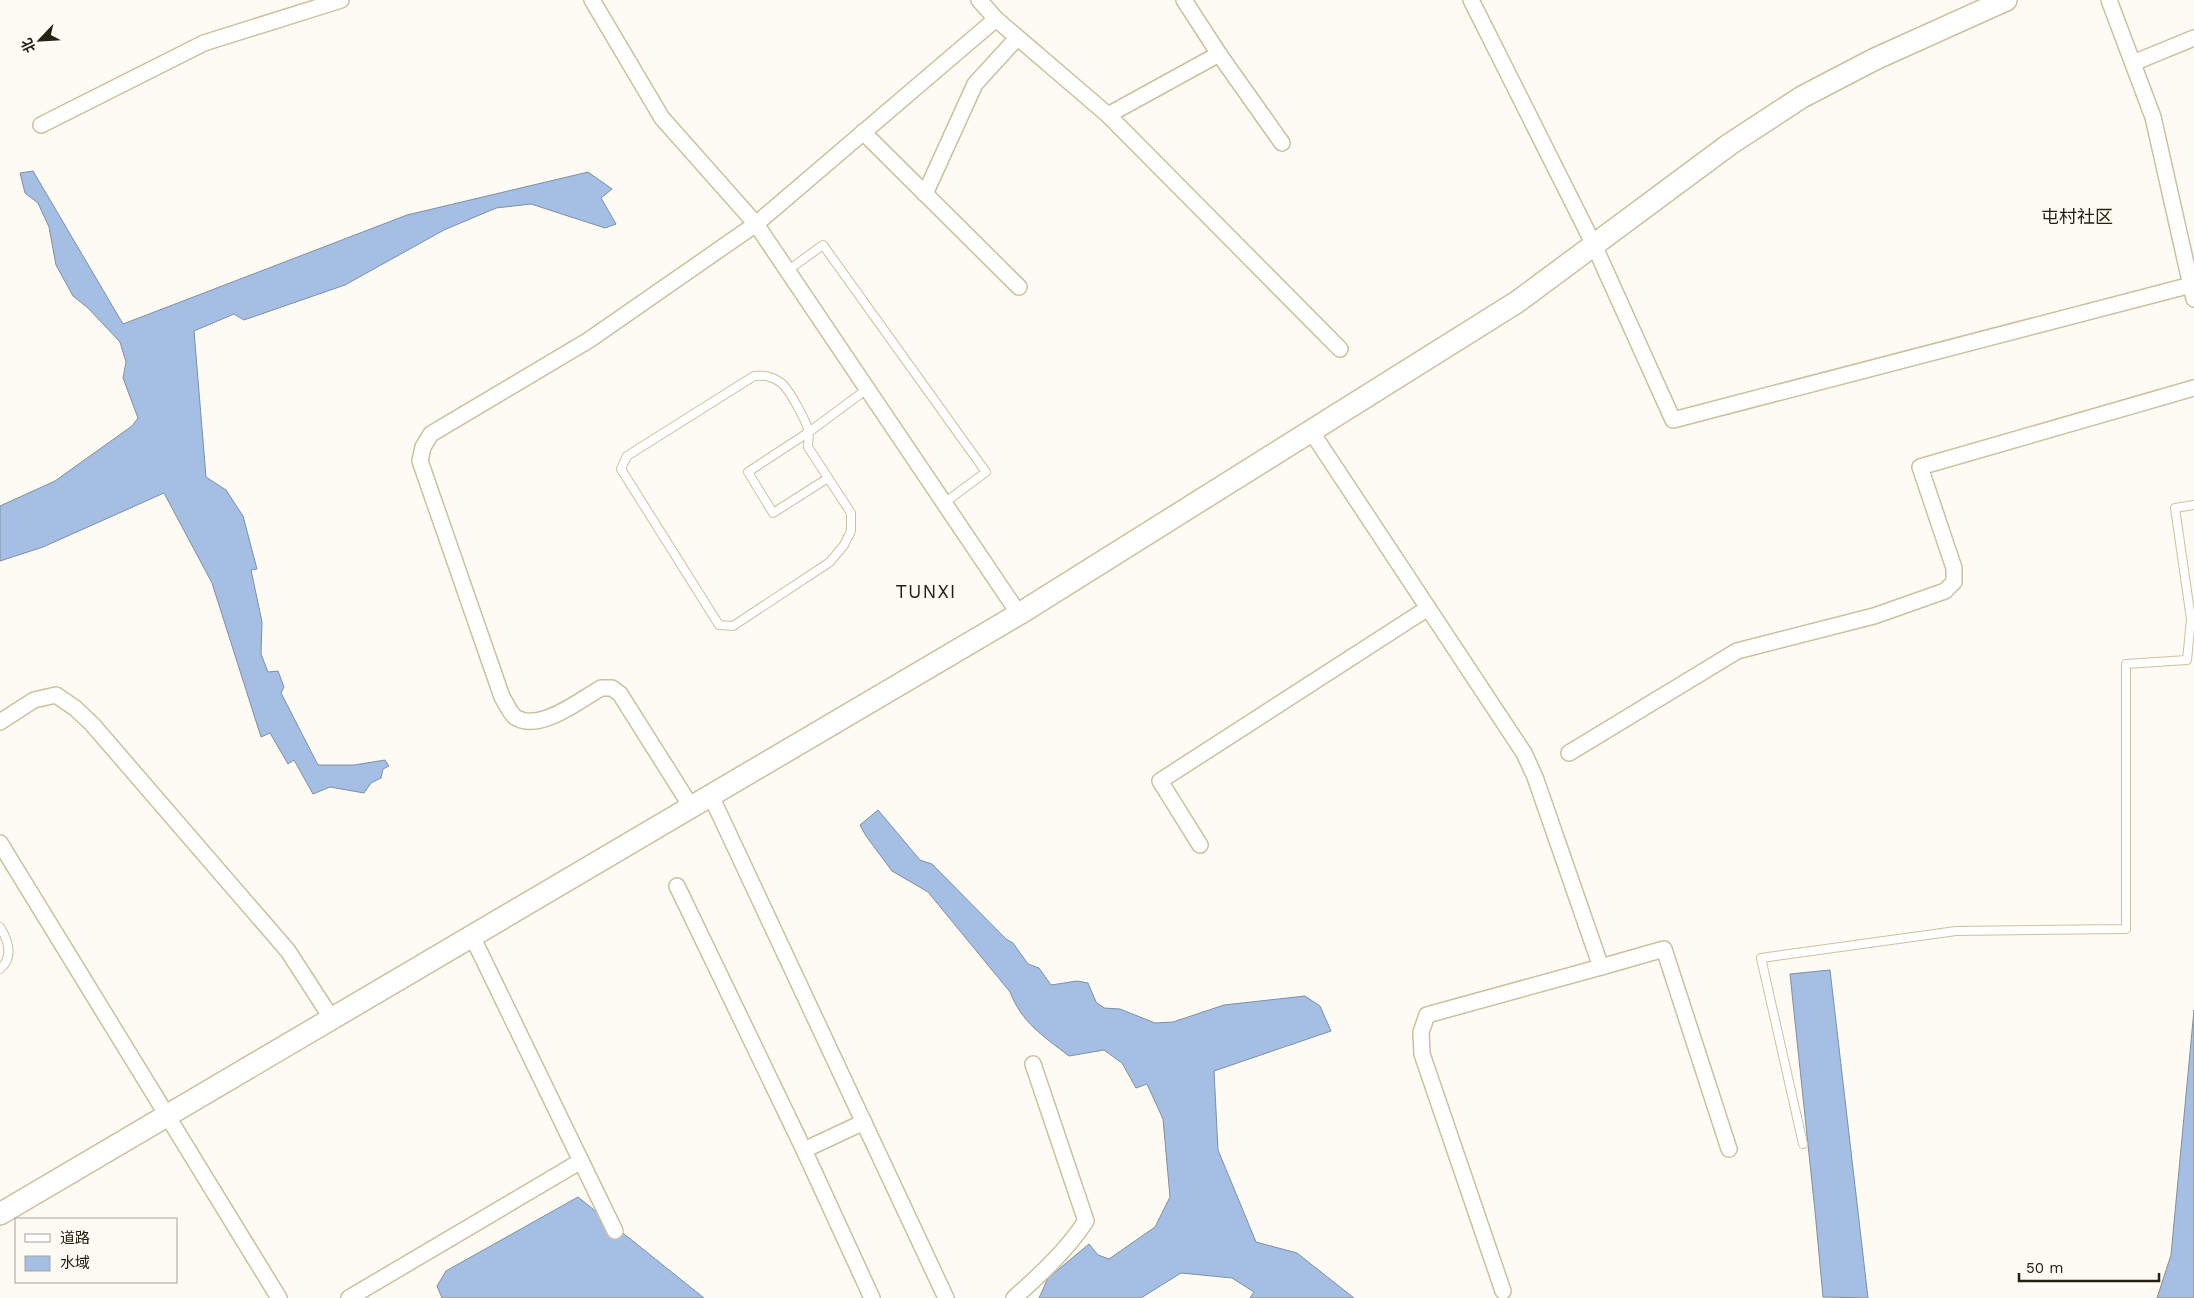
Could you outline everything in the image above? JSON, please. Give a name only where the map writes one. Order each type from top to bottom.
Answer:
[{"type":"main road","points":[[0,1214],[1019,614],[1517,302],[1730,144],[1802,97],[1875,59],[2006,0]]},
{"type":"street","points":[[41,125],[204,43],[341,0]]},
{"type":"street","points":[[592,0],[662,118],[756,224],[1019,614]]},
{"type":"street","points":[[979,0],[1017,38],[1108,115],[1340,349]]},
{"type":"street","points":[[1184,0],[1219,54],[1282,142]]},
{"type":"street","points":[[1476,2],[1594,245],[1673,420],[2192,292],[2153,116],[2109,0]]},
{"type":"street","points":[[692,808],[620,694],[612,688],[601,688],[543,721],[526,722],[514,716],[502,697],[420,461],[422,447],[431,434],[589,340],[756,224],[996,19]]},
{"type":"street","points":[[925,194],[975,84],[1017,38]]},
{"type":"street","points":[[2133,63],[2194,38]]},
{"type":"street","points":[[1108,115],[1219,54]]},
{"type":"street","points":[[864,132],[1019,287]]},
{"type":"street","points":[[1569,753],[1736,651],[1874,616],[1945,591],[1954,582],[1954,568],[1920,467],[2194,388]]},
{"type":"street","points":[[1311,432],[1524,753],[1535,777],[1601,967]]},
{"type":"street","points":[[1200,845],[1160,781],[1428,608]]},
{"type":"street","points":[[0,722],[34,700],[56,695],[75,708],[92,724],[288,951],[332,1018]]},
{"type":"street","points":[[711,796],[946,1298]]},
{"type":"street","points":[[0,843],[279,1298]]},
{"type":"street","points":[[677,886],[804,1150],[872,1298]]},
{"type":"street","points":[[472,936],[615,1231]]},
{"type":"street","points":[[1503,1291],[1422,1054],[1421,1032],[1427,1015],[1664,949],[1729,1149]]},
{"type":"street","points":[[1014,1298],[1070,1244],[1086,1221],[1033,1064]]},
{"type":"street","points":[[804,1150],[864,1122]]},
{"type":"street","points":[[349,1298],[581,1161]]},
{"type":"lane","points":[[787,271],[823,245],[986,472],[944,503]]},
{"type":"lane","points":[[767,375],[782,382],[806,421],[809,432],[808,448],[851,513],[851,531],[844,545],[830,562],[733,626],[719,625],[621,469],[627,456],[754,376],[767,375]]},
{"type":"lane","points":[[828,478],[773,513],[748,472],[809,432],[867,389]]},
{"type":"lane","points":[[1803,1144],[1761,958],[1956,931],[2126,929],[2126,664],[2187,660],[2191,619],[2175,508],[2194,506]]},
{"type":"lane","points":[[0,927],[8,939],[8,953],[5,964],[0,969]]},
{"type":"water","points":[[33,171],[123,324],[407,215],[588,172],[612,189],[601,198],[616,224],[605,228],[531,204],[496,208],[444,230],[345,285],[244,320],[234,314],[194,331],[206,477],[226,490],[243,516],[257,569],[251,570],[262,622],[261,654],[268,672],[278,671],[284,687],[281,693],[318,765],[354,765],[385,760],[389,766],[383,769],[381,778],[371,783],[364,793],[330,787],[313,794],[294,760],[288,764],[270,733],[261,737],[212,583],[164,493],[43,547],[0,561],[0,506],[55,481],[132,426],[138,418],[123,378],[126,362],[120,342],[88,308],[73,296],[56,265],[49,227],[38,203],[25,193],[20,173]]},
{"type":"water","points":[[878,810],[920,860],[932,864],[1006,939],[1013,943],[1028,964],[1039,968],[1051,985],[1077,981],[1088,983],[1096,1002],[1104,1008],[1120,1009],[1155,1023],[1173,1022],[1224,1005],[1305,996],[1320,1006],[1331,1031],[1214,1071],[1218,1150],[1256,1242],[1297,1253],[1354,1298],[1250,1298],[1254,1292],[1232,1278],[1181,1273],[1141,1298],[1039,1298],[1048,1278],[1089,1244],[1098,1255],[1109,1259],[1155,1227],[1170,1197],[1163,1119],[1147,1084],[1136,1088],[1122,1063],[1104,1050],[1069,1056],[1027,1021],[1010,992],[928,892],[892,871],[866,836],[860,825]]},
{"type":"water","points":[[1830,970],[1868,1298],[1823,1297],[1790,974]]},
{"type":"water","points":[[2194,1010],[2194,1298],[2157,1298],[2171,1255]]},
{"type":"water","points":[[578,1197],[704,1298],[442,1298],[437,1286],[446,1271]]},
{"type":"district","name":"屯村社区","points":[[2077,217]]},
{"type":"district","name":"TUNXI","points":[[926,591]]}]
